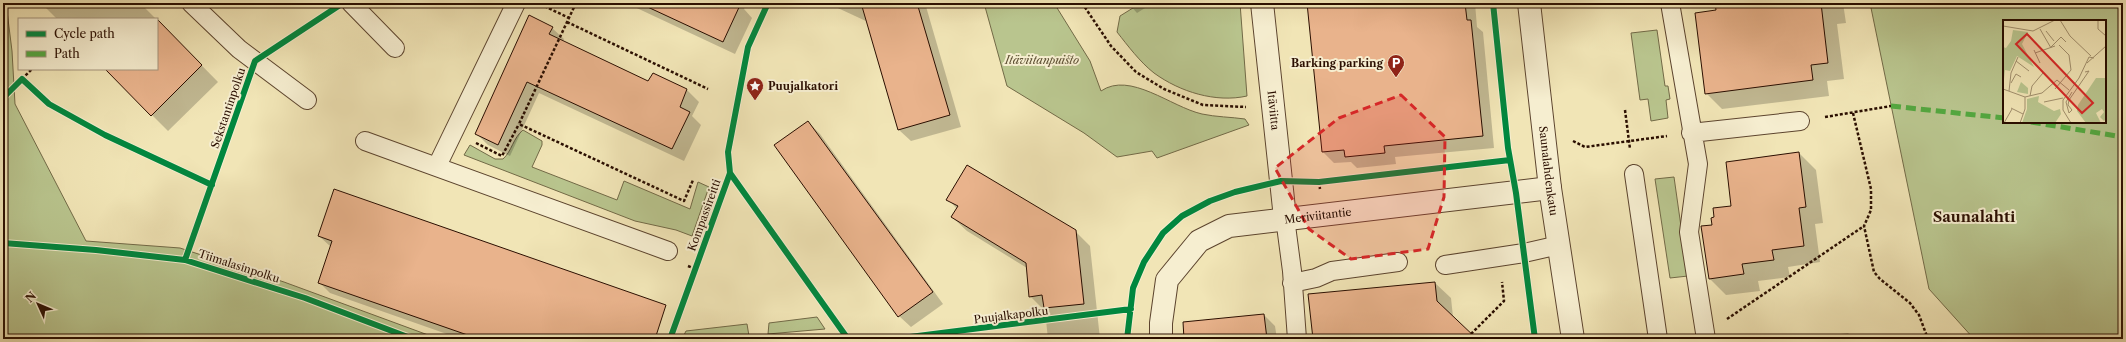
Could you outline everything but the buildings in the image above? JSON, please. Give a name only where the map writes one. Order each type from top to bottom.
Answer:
[{"type":"street","name":"Itäviitta","points":[[1262,3],[1284,218]]},
{"type":"street","name":"Saunalahdenkatu","points":[[1530,3],[1550,188],[1572,339]]},
{"type":"street","name":"Meriviitantie","points":[[1162,339],[1161,323],[1167,280],[1199,241],[1229,226],[1284,218],[1503,195],[1550,188]]},
{"type":"lane","points":[[191,3],[239,49],[307,100]]},
{"type":"lane","points":[[351,3],[395,48]]},
{"type":"lane","points":[[437,166],[516,3]]},
{"type":"lane","points":[[1670,3],[1691,133],[1698,164],[1688,232],[1706,337]]},
{"type":"lane","points":[[1691,133],[1800,121]]},
{"type":"lane","points":[[365,141],[668,251]]},
{"type":"lane","points":[[1634,174],[1658,339]]},
{"type":"lane","points":[[1284,218],[1297,339]]},
{"type":"lane","points":[[1445,265],[1499,257],[1559,245]]},
{"type":"lane","points":[[1292,283],[1316,278],[1332,271],[1398,262]]},
{"type":"path","points":[[538,3],[568,18]]},
{"type":"path","points":[[454,132],[502,156],[519,124],[576,3]]},
{"type":"path","points":[[1082,3],[1110,46],[1136,72],[1164,89],[1203,105],[1248,107]]},
{"type":"path","points":[[567,22],[708,89]]},
{"type":"path","points":[[19,82],[31,70]]},
{"type":"path","points":[[19,82],[27,84]]},
{"type":"path","points":[[1800,121],[1891,106]]},
{"type":"path","points":[[1625,110],[1634,174]]},
{"type":"path","points":[[1706,337],[1864,226],[1871,210],[1871,188],[1853,113]]},
{"type":"path","points":[[519,124],[684,201],[694,180]]},
{"type":"path","points":[[1573,141],[1585,147],[1668,136]]},
{"type":"path","points":[[1281,182],[1326,181]]},
{"type":"path","points":[[1864,226],[1874,272],[1880,280],[1910,304],[1919,315],[1928,339]]},
{"type":"path","points":[[1471,334],[1504,300],[1499,257]]},
{"type":"highlighted area","points":[[1401,95],[1445,137],[1444,197],[1428,249],[1351,259],[1309,229],[1275,168],[1339,118]]},
{"type":"green space","points":[[3,3],[6,3],[12,51],[15,104],[86,241],[180,248],[284,282],[439,339],[3,339]]},
{"type":"green space","name":"Itäviitanpuisto","points":[[984,3],[1054,3],[1090,61],[1101,91],[1112,86],[1125,85],[1151,92],[1202,114],[1245,119],[1249,125],[1157,158],[1152,151],[1117,157],[1084,133],[1007,86]]},
{"type":"green space","points":[[1141,3],[1240,3],[1247,96],[1223,98],[1199,94],[1175,86],[1149,69],[1134,54],[1117,32],[1120,16]]},
{"type":"green space","points":[[1870,3],[2123,3],[2123,339],[1974,339],[1929,289]]},
{"type":"green space","points":[[1657,30],[1665,86],[1668,86],[1670,99],[1666,100],[1668,118],[1651,121],[1648,99],[1640,100],[1631,33]]},
{"type":"green space","points":[[523,130],[542,141],[542,145],[532,167],[617,200],[624,181],[690,209],[698,182],[709,187],[692,236],[676,230],[635,221],[464,155],[470,145],[495,159],[503,159]]},
{"type":"green space","points":[[1674,177],[1688,276],[1670,278],[1655,179]]},
{"type":"green space","points":[[817,317],[825,329],[768,334],[769,323]]},
{"type":"green space","points":[[747,324],[749,336],[720,339],[682,339],[686,331]]},
{"type":"marked path","points":[[1891,106],[2003,118]]},
{"type":"marked path","points":[[2037,123],[2123,137]]},
{"type":"cycle path","name":"Sekstantinpolku","points":[[185,260],[255,61],[343,3]]},
{"type":"cycle path","name":"Kompassireitti","points":[[670,339],[730,173],[728,152],[748,47],[768,3]]},
{"type":"cycle path","points":[[1493,3],[1508,148],[1516,193],[1535,339]]},
{"type":"cycle path","points":[[3,98],[22,79],[49,104],[105,135],[212,185]]},
{"type":"cycle path","points":[[1127,339],[1133,288],[1144,262],[1163,233],[1182,216],[1210,201],[1235,192],[1281,181],[1319,182],[1510,160]]},
{"type":"cycle path","points":[[730,173],[848,339]]},
{"type":"cycle path","name":"Tiimalasinpolku","points":[[3,243],[96,250],[185,260],[305,298],[413,339]]},
{"type":"cycle path","name":"Puujalkapolku","points":[[894,339],[1131,309]]},
{"type":"place","name":"Barking parking","points":[[1396,78]]},
{"type":"place","name":"Puujalkatori","points":[[755,101]]},
{"type":"district","name":"Saunalahti","points":[[1974,216]]}]
